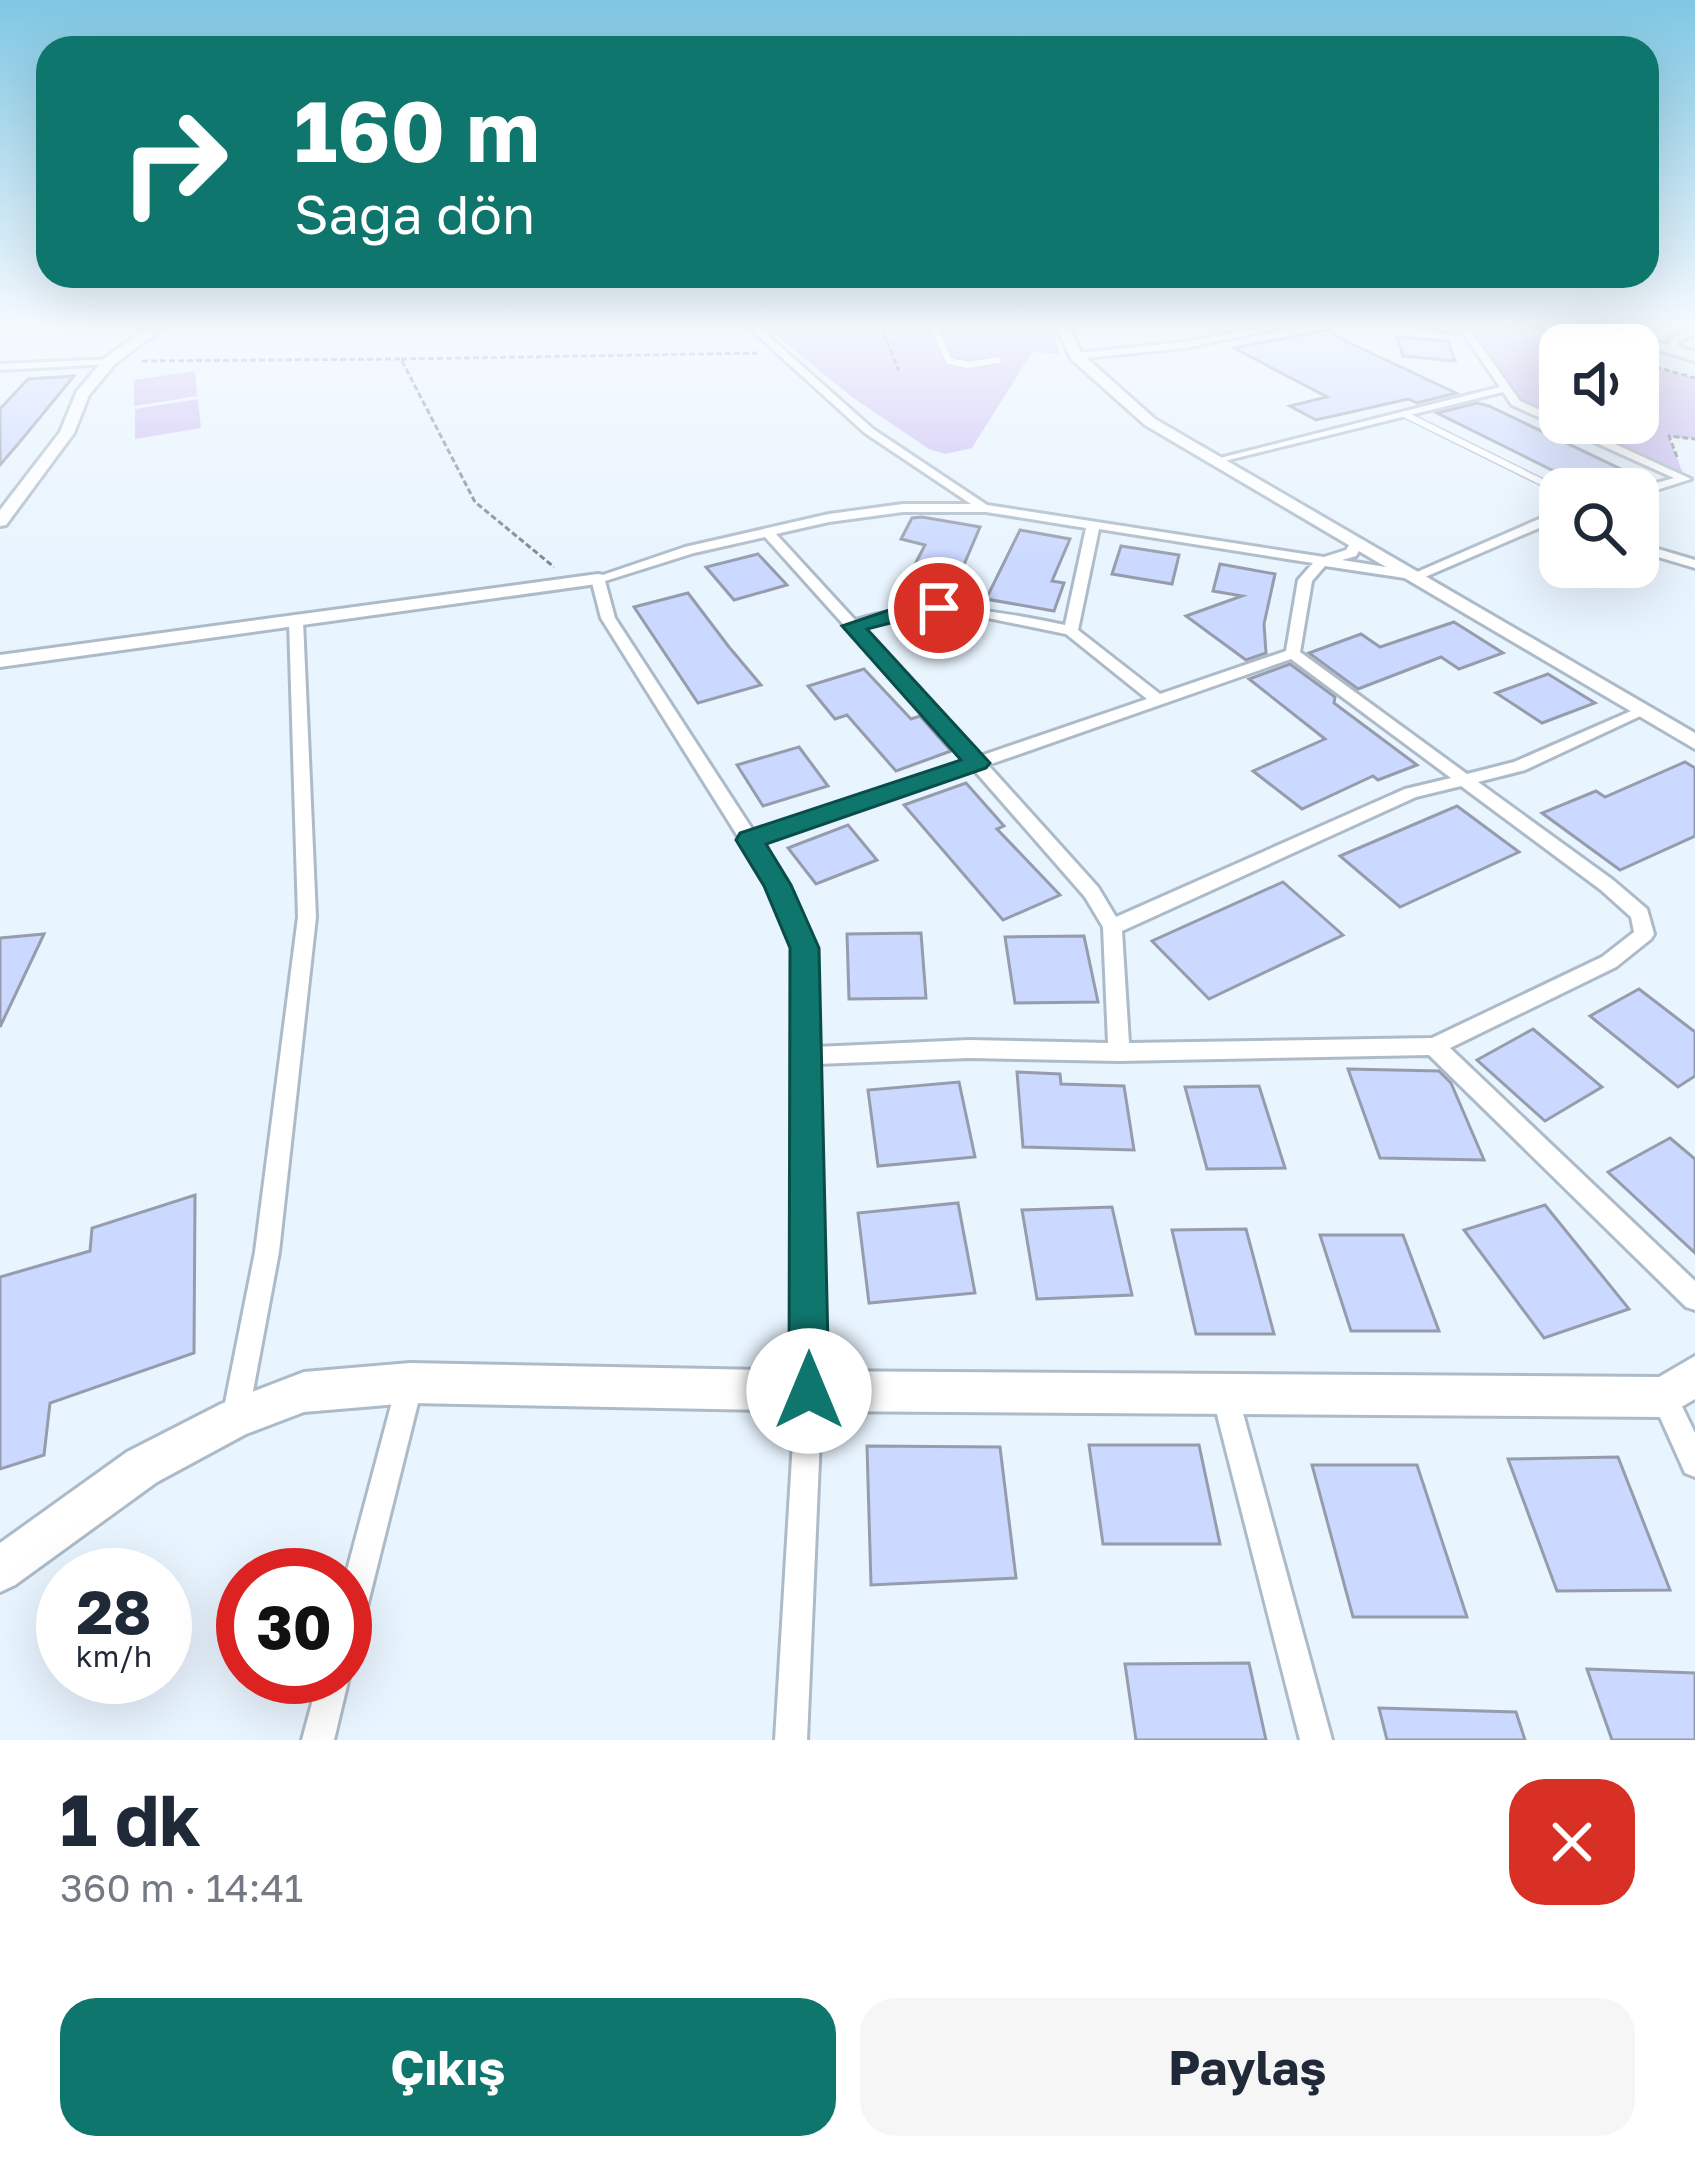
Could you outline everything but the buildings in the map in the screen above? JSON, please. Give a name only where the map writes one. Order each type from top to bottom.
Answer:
[{"type":"main road","points":[[0,1570],[142,1467],[235,1418],[304,1392],[410,1383],[1226,1395],[1679,1386]]},
{"type":"street","points":[[0,521],[67,433],[77,406]]},
{"type":"street","points":[[841,406],[869,431],[986,508]]},
{"type":"street","points":[[1130,406],[1216,462],[1695,742]]},
{"type":"street","points":[[1216,462],[1434,406]]},
{"type":"street","points":[[1521,406],[1690,480]]},
{"type":"street","points":[[1659,487],[1690,480]]},
{"type":"street","points":[[0,661],[571,584],[691,550],[861,511],[986,508],[1418,576],[1539,523]]},
{"type":"street","points":[[1071,632],[1093,526]]},
{"type":"street","points":[[769,534],[1092,892],[1112,927],[1119,1052]]},
{"type":"street","points":[[1293,653],[1305,580],[1320,563],[1346,557],[1358,542]]},
{"type":"street","points":[[1659,554],[1695,565]]},
{"type":"street","points":[[598,579],[608,618],[778,885],[805,948],[809,1391],[791,1740]]},
{"type":"street","points":[[853,626],[913,608],[939,608],[1071,632],[1155,698]]},
{"type":"street","points":[[235,1418],[267,1252],[308,917],[296,621]]},
{"type":"street","points":[[750,840],[1293,653]]},
{"type":"street","points":[[808,1056],[969,1049],[1119,1052],[1434,1046],[1609,962],[1644,934],[1640,914],[1624,899],[1293,653]]},
{"type":"street","points":[[1112,927],[1411,793],[1519,766],[1643,711]]},
{"type":"street","points":[[1434,1046],[1695,1298]]},
{"type":"street","points":[[367,1548],[410,1383]]},
{"type":"street","points":[[1679,1386],[1695,1462]]},
{"type":"street","points":[[1226,1395],[1316,1740]]},
{"type":"street","points":[[318,1740],[327,1704]]},
{"type":"lane","points":[[1404,414],[1539,481]]},
{"type":"path","points":[[425,406],[475,502],[524,538],[571,584]]},
{"type":"path","points":[[1690,480],[1669,436],[1695,440]]},
{"type":"shaded area","points":[[199,406],[201,428],[135,439],[135,409]]},
{"type":"shaded area","points":[[866,406],[998,406],[972,448],[945,454],[929,449]]},
{"type":"shaded area","points":[[1659,406],[1695,406],[1695,439],[1669,437],[1685,479],[1607,444],[1659,444]]},
{"type":"route","points":[[809,1391],[805,948],[778,885],[750,840],[977,763],[853,626],[913,608],[939,608]]}]
